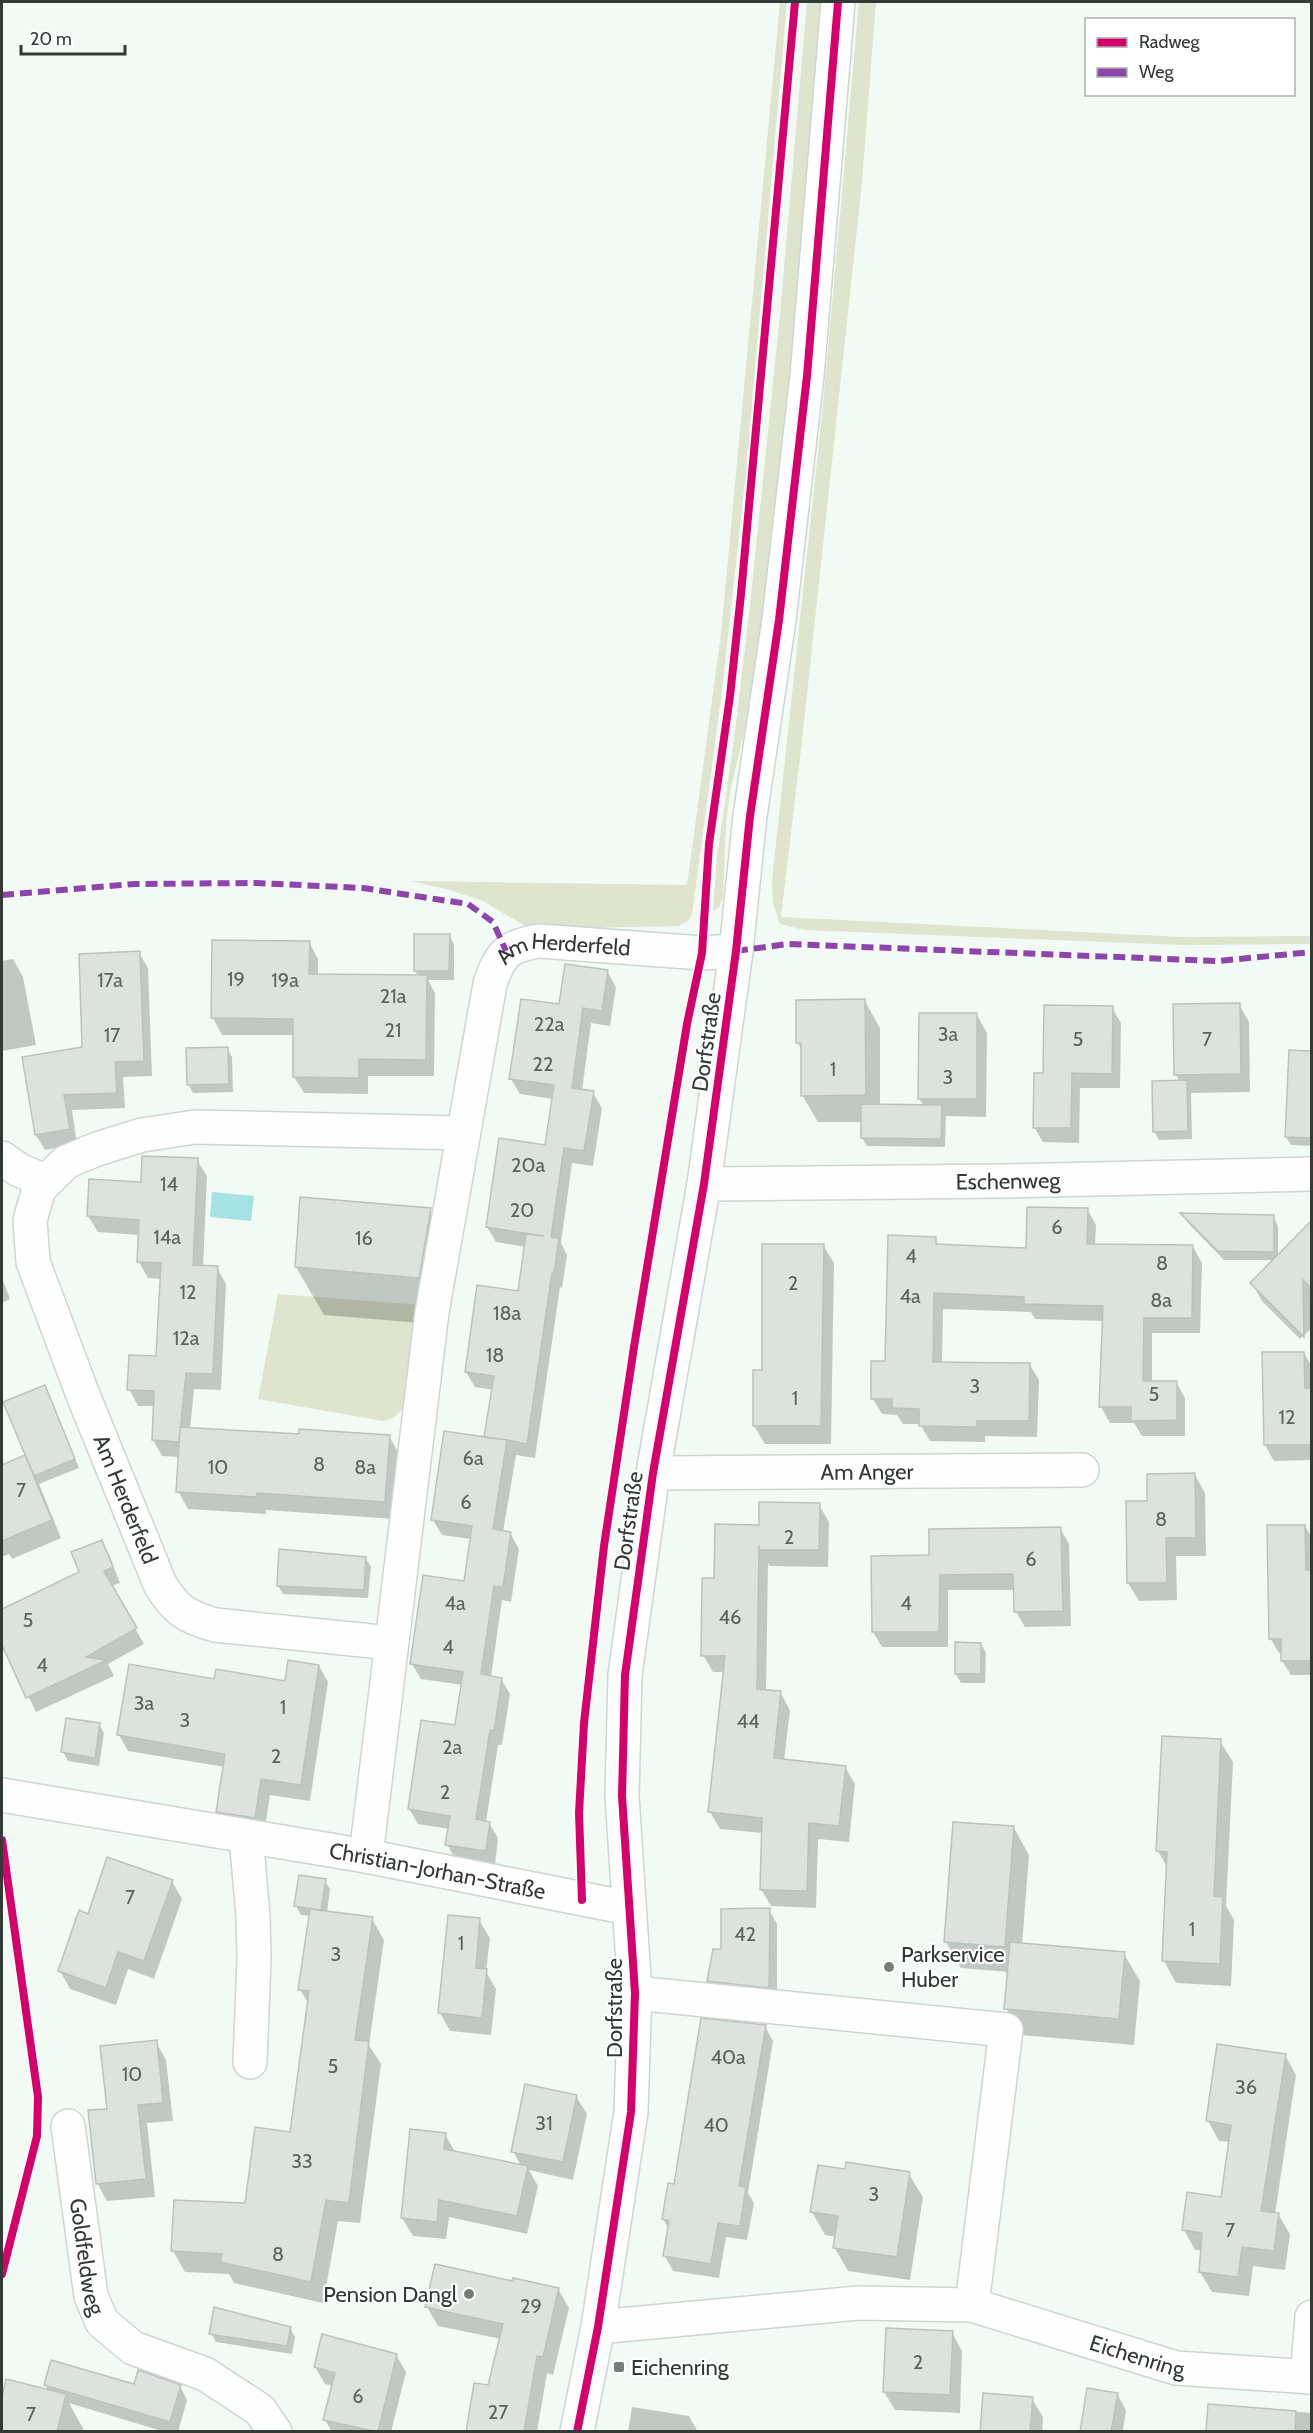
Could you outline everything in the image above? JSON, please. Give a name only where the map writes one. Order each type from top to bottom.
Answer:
[{"type":"street","name":"Dorfstraße","points":[[578,2432],[598,2327],[631,2112],[635,1994],[622,1796],[625,1676],[653,1473],[704,1184],[736,951],[750,816],[779,620],[807,376],[838,2]]},
{"type":"street","name":"Am Herderfeld","points":[[366,1856],[432,1312],[462,1133],[495,967],[506,951],[522,943],[539,940],[702,953],[736,951]]},
{"type":"street","name":"Am Herderfeld","points":[[391,1643],[215,1625],[188,1617],[169,1600],[160,1584],[83,1395],[33,1262],[30,1220],[39,1189],[45,1180],[66,1162],[97,1149],[142,1135],[195,1127],[462,1133]]},
{"type":"street","points":[[2,1158],[19,1170],[45,1180]]},
{"type":"street","name":"Eschenweg","points":[[704,1184],[1004,1181],[1311,1174]]},
{"type":"street","name":"Am Anger","points":[[653,1473],[1082,1470]]},
{"type":"street","name":"Christian-Jorhan-Straße","points":[[2,1795],[366,1856],[629,1908]]},
{"type":"street","points":[[246,1836],[254,1938],[250,2062]]},
{"type":"street","points":[[635,1994],[1006,2030],[972,2305]]},
{"type":"street","name":"Goldfeldweg","points":[[68,2126],[90,2296],[102,2322],[133,2348],[205,2374],[260,2410],[275,2432]]},
{"type":"street","name":"Eichenring","points":[[598,2327],[858,2303],[972,2305],[1176,2368],[1309,2377],[1311,2317]]},
{"type":"green space","points":[[780,2],[787,2],[746,472],[722,691],[692,915],[688,921],[678,926],[535,929],[527,927],[483,901],[410,881],[687,885],[721,634]]},
{"type":"green space","points":[[807,2],[821,2],[793,340],[755,686],[730,792],[723,897],[719,907],[713,911],[717,857],[749,615],[780,315]]},
{"type":"green space","points":[[859,2],[876,2],[862,182],[781,917],[1183,937],[1311,936],[1311,944],[1182,945],[804,930],[780,924],[773,904],[772,881],[823,405]]},
{"type":"green space","points":[[278,1294],[422,1305],[404,1407],[399,1413],[382,1421],[258,1399]]},
{"type":"water","points":[[212,1192],[254,1196],[251,1221],[210,1217]]},
{"type":"building","points":[[414,934],[450,934],[449,971],[414,971]]},
{"type":"building","points":[[212,940],[310,941],[309,974],[427,975],[426,1060],[359,1059],[359,1078],[293,1077],[293,1019],[211,1018]]},
{"type":"building","points":[[140,951],[144,1061],[115,1062],[117,1093],[64,1095],[70,1129],[35,1135],[22,1057],[82,1047],[79,954]]},
{"type":"building","points":[[565,964],[608,970],[602,1011],[583,1008],[572,1088],[594,1091],[584,1151],[564,1148],[551,1237],[559,1238],[527,1444],[507,1440],[493,1529],[511,1532],[503,1587],[494,1586],[481,1674],[502,1678],[494,1731],[490,1730],[476,1819],[490,1822],[486,1851],[445,1845],[450,1816],[408,1809],[421,1720],[455,1725],[463,1672],[410,1664],[423,1575],[464,1581],[472,1526],[431,1520],[444,1431],[484,1437],[494,1376],[465,1372],[477,1285],[518,1291],[526,1234],[544,1236],[486,1227],[499,1138],[545,1145],[554,1085],[509,1079],[521,999],[559,1004]]},
{"type":"building","points":[[865,999],[866,1095],[801,1096],[801,1043],[796,1043],[796,1000]]},
{"type":"building","points":[[1240,1003],[1241,1074],[1174,1075],[1173,1004]]},
{"type":"building","points":[[1044,1005],[1113,1006],[1112,1074],[1072,1073],[1071,1128],[1033,1128],[1034,1073],[1043,1073]]},
{"type":"building","points":[[919,1013],[977,1013],[977,1099],[918,1099]]},
{"type":"building","points":[[228,1047],[229,1084],[187,1085],[186,1048]]},
{"type":"building","points":[[1289,1050],[1311,1051],[1311,1138],[1285,1137]]},
{"type":"building","points":[[1187,1080],[1188,1131],[1153,1132],[1152,1081]]},
{"type":"building","points":[[861,1104],[942,1105],[941,1139],[861,1138]]},
{"type":"building","points":[[142,1156],[198,1158],[193,1265],[218,1266],[213,1374],[186,1373],[179,1442],[152,1440],[154,1391],[127,1390],[129,1355],[156,1356],[161,1263],[137,1262],[139,1220],[87,1216],[89,1179],[141,1182]]},
{"type":"building","points":[[300,1197],[431,1208],[419,1278],[295,1267]]},
{"type":"building","points":[[1027,1207],[1088,1208],[1087,1244],[1193,1245],[1192,1318],[1144,1318],[1143,1381],[1177,1381],[1177,1420],[1131,1421],[1131,1407],[1099,1407],[1103,1306],[1024,1304],[1024,1297],[934,1293],[933,1362],[1030,1363],[1029,1421],[977,1421],[977,1427],[919,1426],[919,1409],[892,1408],[892,1399],[871,1399],[871,1361],[885,1361],[888,1235],[936,1237],[936,1244],[1026,1248]]},
{"type":"building","points":[[1180,1213],[1274,1215],[1274,1252],[1218,1251]]},
{"type":"building","points":[[1311,1221],[1311,1288],[1303,1280],[1304,1337],[1250,1283]]},
{"type":"building","points":[[762,1244],[824,1244],[821,1426],[753,1426],[753,1370],[762,1370]]},
{"type":"building","points":[[1262,1352],[1304,1352],[1305,1388],[1311,1388],[1311,1445],[1264,1445]]},
{"type":"building","points":[[45,1385],[75,1459],[34,1476],[3,1402]]},
{"type":"building","points":[[180,1427],[299,1434],[299,1429],[390,1435],[385,1502],[257,1493],[256,1497],[176,1492]]},
{"type":"building","points":[[25,1455],[52,1520],[2,1541],[2,1465]]},
{"type":"building","points":[[1195,1473],[1196,1538],[1166,1538],[1167,1583],[1127,1583],[1126,1501],[1147,1501],[1147,1474]]},
{"type":"building","points":[[759,1502],[820,1503],[819,1550],[759,1550],[759,1545],[757,1689],[781,1691],[774,1758],[846,1766],[839,1826],[809,1823],[807,1891],[760,1890],[762,1818],[708,1812],[725,1656],[701,1656],[702,1578],[714,1578],[715,1524],[759,1525]]},
{"type":"building","points":[[1267,1525],[1305,1525],[1306,1570],[1311,1570],[1311,1661],[1281,1661],[1281,1639],[1269,1639]]},
{"type":"building","points":[[1061,1527],[1063,1611],[1014,1612],[1013,1574],[940,1575],[939,1632],[872,1632],[871,1556],[929,1555],[929,1529]]},
{"type":"building","points":[[102,1540],[113,1567],[104,1571],[137,1628],[86,1657],[107,1660],[26,1698],[2,1645],[2,1609],[79,1572],[71,1552]]},
{"type":"building","points":[[279,1549],[366,1557],[364,1590],[277,1586]]},
{"type":"building","points":[[955,1642],[981,1643],[981,1674],[955,1674]]},
{"type":"building","points":[[288,1660],[319,1665],[301,1785],[261,1779],[255,1818],[216,1812],[225,1754],[117,1735],[129,1664],[214,1679],[216,1669],[285,1681]]},
{"type":"building","points":[[66,1718],[100,1723],[95,1758],[61,1752]]},
{"type":"building","points":[[1162,1736],[1221,1739],[1214,1896],[1223,1897],[1220,1964],[1162,1961],[1167,1852],[1156,1851]]},
{"type":"building","points":[[953,1822],[1014,1826],[1005,1947],[944,1942]]},
{"type":"building","points":[[107,1857],[173,1880],[144,1961],[118,1952],[106,1988],[58,1971],[79,1910],[88,1914]]},
{"type":"building","points":[[299,1875],[326,1879],[321,1910],[294,1906]]},
{"type":"building","points":[[770,1908],[769,1988],[707,1981],[713,1949],[721,1949],[721,1909]]},
{"type":"building","points":[[310,1909],[373,1917],[355,2040],[369,2041],[349,2203],[326,2200],[311,2282],[220,2262],[222,2254],[171,2251],[174,2200],[245,2203],[255,2127],[290,2132],[309,1991],[298,1990]]},
{"type":"building","points":[[448,1915],[480,1918],[476,1968],[487,1969],[482,2018],[438,2013]]},
{"type":"building","points":[[1010,1942],[1125,1952],[1119,2019],[1004,2009]]},
{"type":"building","points":[[701,2018],[766,2025],[739,2186],[746,2187],[740,2226],[718,2223],[711,2264],[663,2256],[669,2221],[662,2219],[668,2183],[674,2184]]},
{"type":"building","points":[[157,2040],[163,2103],[138,2105],[146,2179],[96,2184],[88,2110],[107,2109],[100,2046]]},
{"type":"building","points":[[1217,2044],[1286,2054],[1261,2211],[1279,2213],[1274,2251],[1242,2247],[1238,2277],[1199,2272],[1202,2233],[1182,2230],[1187,2192],[1221,2197],[1231,2125],[1206,2121]]},
{"type":"building","points":[[525,2084],[577,2095],[563,2162],[511,2152]]},
{"type":"building","points":[[410,2129],[446,2133],[444,2149],[528,2166],[517,2216],[439,2200],[437,2222],[401,2218]]},
{"type":"building","points":[[846,2162],[910,2172],[897,2257],[833,2248],[838,2216],[810,2212],[818,2165],[845,2169]]},
{"type":"building","points":[[435,2264],[512,2281],[513,2278],[559,2288],[543,2357],[537,2356],[524,2432],[466,2432],[474,2383],[488,2385],[503,2324],[425,2307]]},
{"type":"building","points":[[214,2307],[291,2327],[287,2346],[209,2334]]},
{"type":"building","points":[[886,2328],[953,2331],[950,2395],[883,2392]]},
{"type":"building","points":[[322,2334],[397,2354],[378,2432],[323,2420],[335,2373],[314,2367]]},
{"type":"building","points":[[51,2360],[134,2384],[138,2370],[181,2385],[170,2422],[44,2385]]},
{"type":"building","points":[[6,2379],[66,2394],[57,2432],[2,2432],[2,2397]]},
{"type":"building","points":[[1087,2388],[1118,2393],[1111,2432],[1080,2432]]},
{"type":"building","points":[[983,2393],[1033,2397],[1030,2432],[980,2432]]},
{"type":"building","points":[[1208,2404],[1296,2411],[1295,2432],[1206,2432]]},
{"type":"marked path","points":[[2,895],[135,884],[257,883],[363,888],[468,904],[493,922],[506,951]]},
{"type":"marked path","points":[[736,951],[788,944],[1218,961],[1312,952]]},
{"type":"cycle path","points":[[582,1900],[579,1813],[584,1723],[604,1546],[634,1347],[687,1024],[702,953],[709,844],[730,696],[741,594],[795,2]]},
{"type":"cycle path","points":[[577,2432],[598,2327],[631,2112],[635,1993],[622,1796],[625,1675],[653,1473],[704,1184],[736,951],[750,816],[779,620],[807,376],[838,2]]},
{"type":"cycle path","points":[[2,1840],[38,2097],[37,2136],[2,2274]]},
{"type":"place","name":"Parkservice Huber","points":[[889,1967]]},
{"type":"place","name":"Pension Dangl","points":[[469,2294]]},
{"type":"place","name":"Eichenring","points":[[619,2367]]}]
